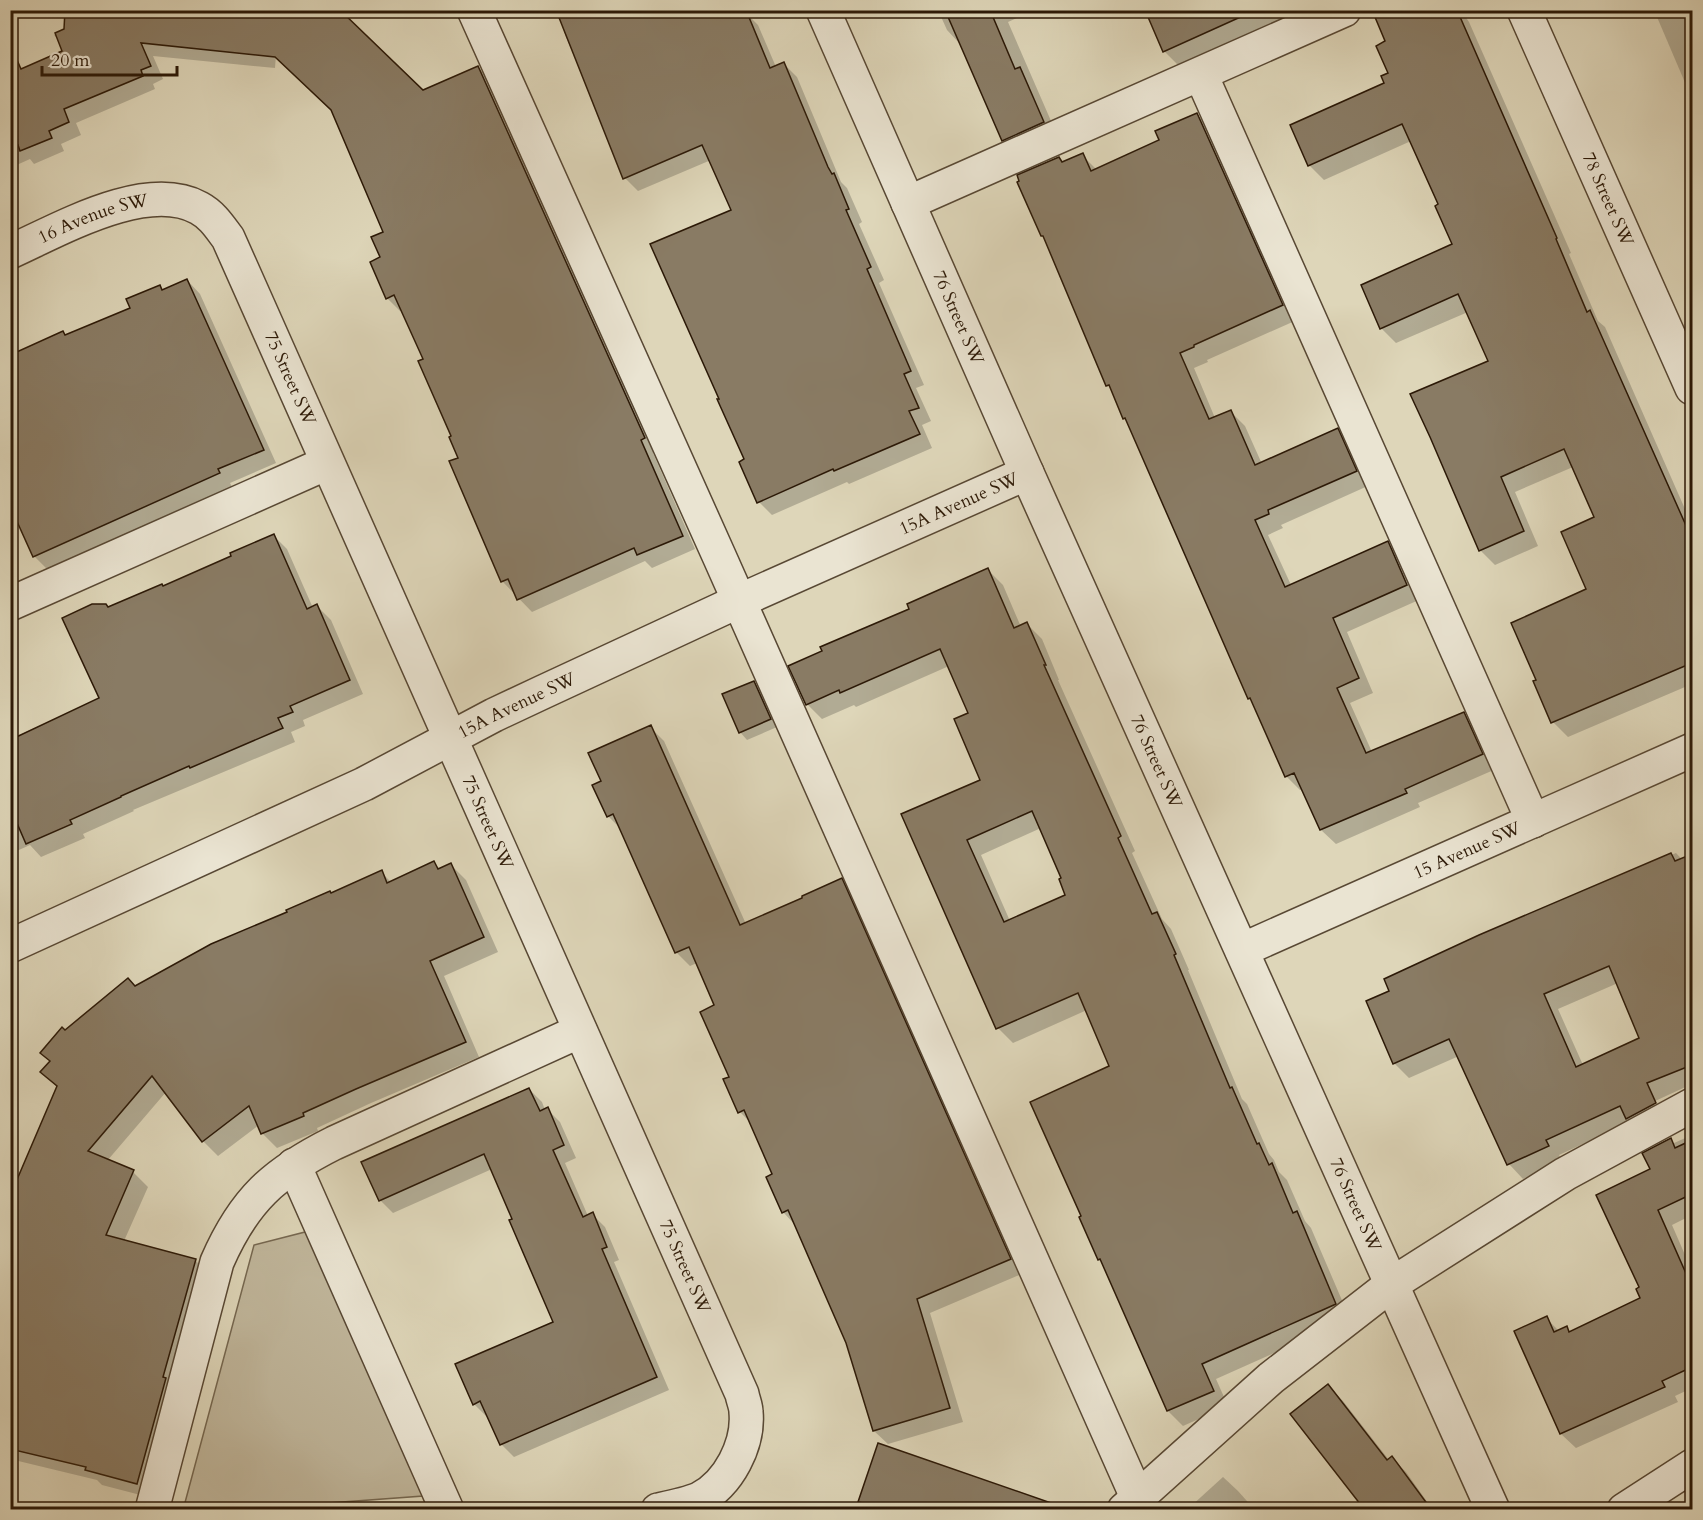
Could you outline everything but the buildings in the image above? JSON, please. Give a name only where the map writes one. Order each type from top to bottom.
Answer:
[{"type":"street","points":[[474,10],[739,601],[1131,1503],[1271,1378],[1392,1284],[1565,1174],[1692,1105]]},
{"type":"street","name":"76 Street SW","points":[[823,10],[1027,473],[1492,1509]]},
{"type":"street","points":[[908,203],[1344,10]]},
{"type":"street","name":"78 Street SW","points":[[1524,10],[1692,388]]},
{"type":"street","points":[[1201,75],[1533,821]]},
{"type":"street","name":"16 Avenue SW","points":[[10,252],[98,213],[135,201],[156,199],[178,202]]},
{"type":"street","name":"75 Street SW","points":[[178,202],[198,207],[214,218],[228,238],[742,1394],[746,1413],[743,1443],[731,1469],[717,1487],[699,1498],[658,1509]]},
{"type":"street","points":[[10,604],[327,463]]},
{"type":"street","name":"15A Avenue SW","points":[[10,946],[364,784],[543,692],[739,601],[1027,473]]},
{"type":"street","name":"15 Avenue SW","points":[[1242,950],[1692,750]]},
{"type":"street","points":[[152,1509],[210,1285],[228,1237],[242,1213],[262,1191],[294,1165],[334,1143],[580,1031]]},
{"type":"street","points":[[294,1165],[447,1509]]},
{"type":"street","points":[[1624,1509],[1692,1467]]},
{"type":"shaded area","points":[[313,1230],[423,1496],[248,1509],[183,1510],[254,1245]]}]
